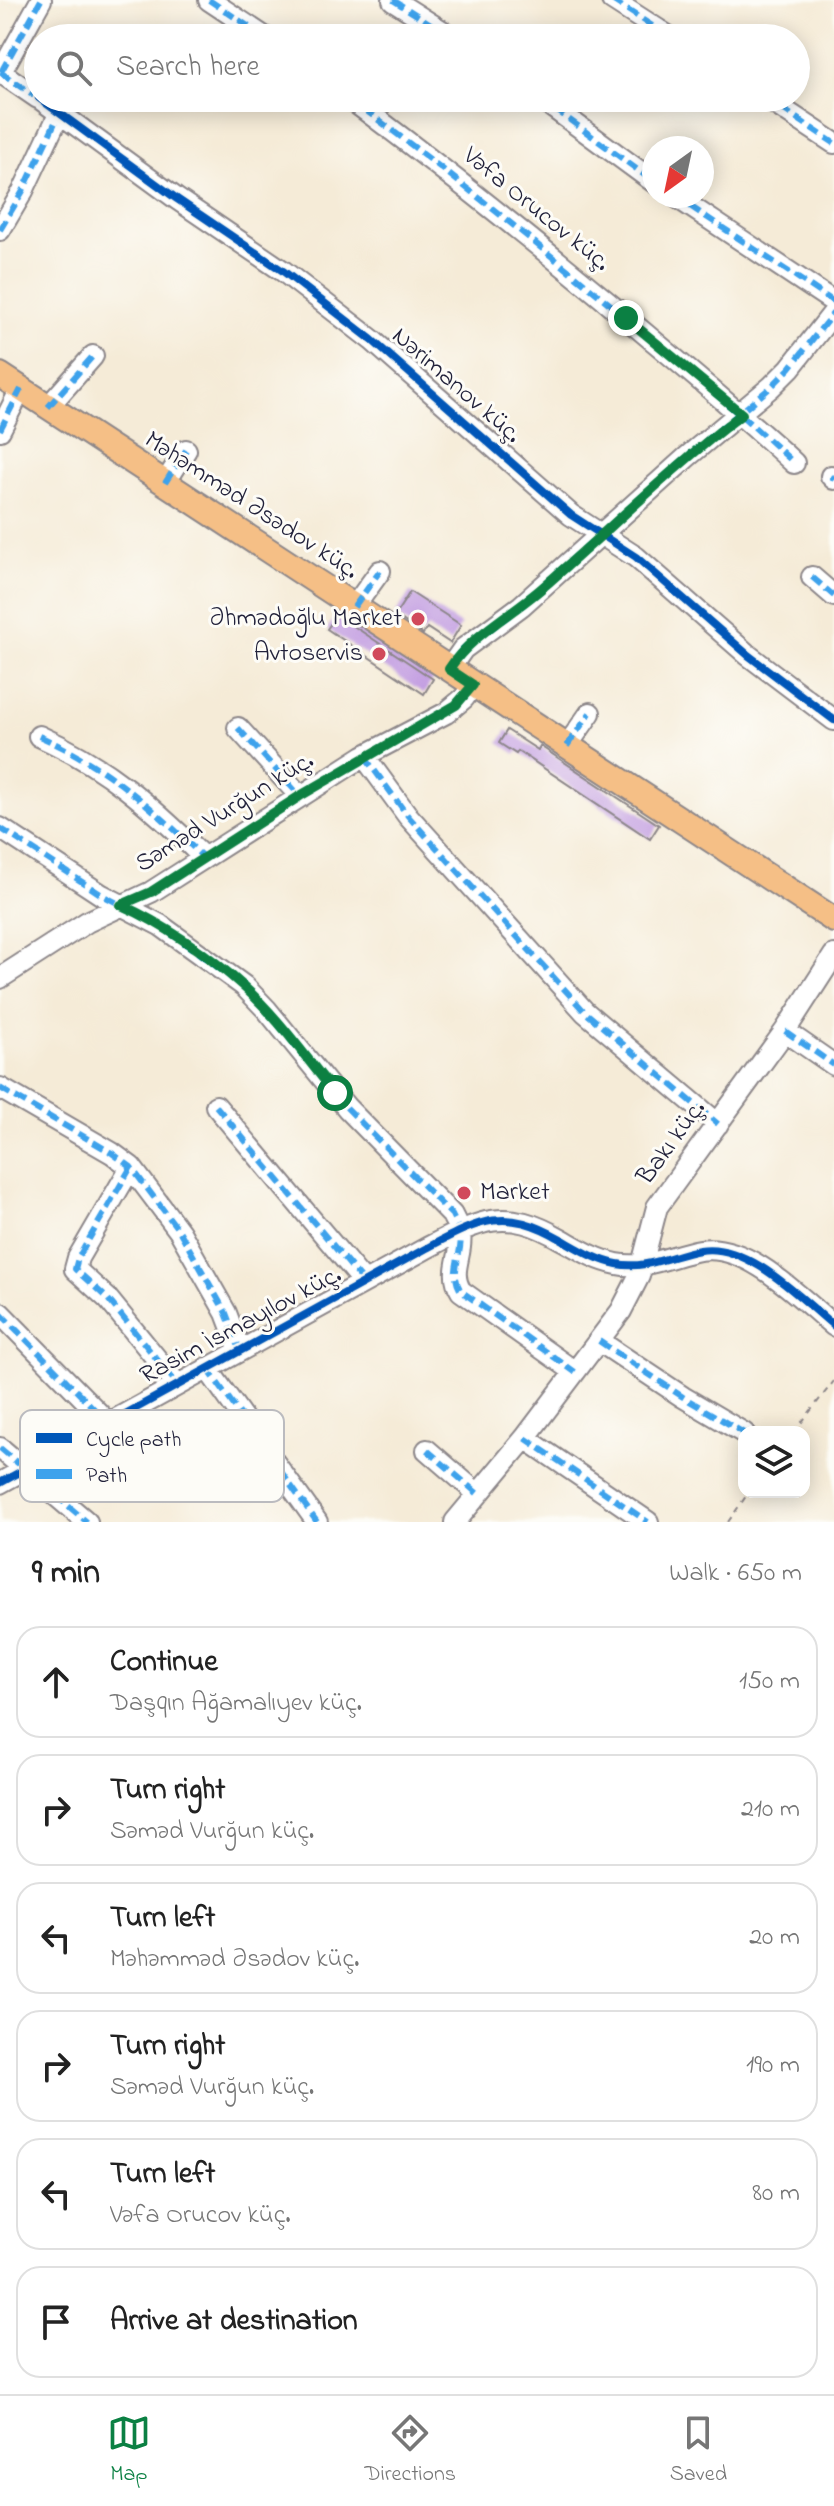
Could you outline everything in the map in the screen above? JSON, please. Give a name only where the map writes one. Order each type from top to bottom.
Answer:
[{"type":"main road","name":"Məhəmməd Əsədov küç.","points":[[0,375],[834,920]]},
{"type":"street","points":[[27,24],[41,0]]},
{"type":"street","points":[[209,0],[245,24]]},
{"type":"street","points":[[393,0],[431,24]]},
{"type":"street","points":[[612,0],[649,24]]},
{"type":"street","points":[[0,72],[24,30]]},
{"type":"street","name":"Nərimanov küç.","points":[[0,72],[24,88]]},
{"type":"street","points":[[0,230],[23,191],[60,112]]},
{"type":"street","name":"Nərimanov küç.","points":[[60,112],[177,199],[283,271],[372,340],[571,515],[636,557],[748,655],[834,720]]},
{"type":"street","name":"Vəfa Orucov küç.","points":[[368,112],[455,177],[742,414],[794,463]]},
{"type":"street","points":[[559,112],[642,173]]},
{"type":"street","points":[[787,112],[834,143]]},
{"type":"street","points":[[693,208],[834,302]]},
{"type":"street","points":[[449,669],[463,649],[521,606],[687,457],[742,414],[790,368],[834,312]]},
{"type":"street","points":[[48,407],[93,356]]},
{"type":"street","points":[[0,430],[21,389]]},
{"type":"street","points":[[165,483],[186,450]]},
{"type":"street","points":[[354,607],[380,571]]},
{"type":"street","points":[[812,577],[834,596]]},
{"type":"street","name":"Səməd Vurğun küç.","points":[[0,978],[87,922],[151,892],[364,756],[446,713],[464,698],[473,685]]},
{"type":"street","points":[[567,746],[590,713]]},
{"type":"street","points":[[238,728],[300,796]]},
{"type":"street","points":[[39,736],[78,753],[117,780],[162,817],[203,857]]},
{"type":"street","points":[[364,756],[408,816],[585,1012],[718,1124]]},
{"type":"street","points":[[0,828],[121,905],[160,925],[244,986],[347,1108],[452,1215],[460,1231],[454,1274],[461,1291],[575,1372]]},
{"type":"street","name":"Bakı küç.","points":[[455,1522],[525,1438],[630,1295],[642,1265],[657,1207],[785,1031],[834,955]]},
{"type":"street","points":[[785,1031],[834,1065]]},
{"type":"street","points":[[0,1088],[131,1167],[180,1232],[226,1313],[240,1350]]},
{"type":"street","points":[[216,1106],[364,1282]]},
{"type":"street","points":[[131,1167],[78,1258],[75,1269],[108,1299],[177,1384]]},
{"type":"street","name":"Rasim İsmayılov küç.","points":[[129,1410],[460,1231],[505,1218],[520,1219],[545,1229],[593,1256],[618,1265],[642,1265]]},
{"type":"street","points":[[642,1265],[702,1250],[728,1250],[773,1276],[834,1326]]},
{"type":"street","points":[[0,1313],[95,1410]]},
{"type":"street","points":[[599,1341],[738,1429]]},
{"type":"street","points":[[207,1368],[237,1410]]},
{"type":"street","points":[[525,1438],[648,1522]]},
{"type":"street","points":[[0,1448],[20,1466]]},
{"type":"street","points":[[427,1450],[478,1494]]},
{"type":"street","name":"Rasim İsmayılov küç.","points":[[0,1483],[20,1471]]},
{"type":"street","points":[[284,1476],[317,1522]]},
{"type":"street","points":[[63,1502],[87,1522]]},
{"type":"path","points":[[799,1426],[834,1381]]},
{"type":"path","points":[[728,1522],[745,1498]]},
{"type":"building","points":[[410,592],[461,625],[450,643],[427,628],[423,634],[395,615]]},
{"type":"building","points":[[337,615],[433,679],[424,694],[327,629]]},
{"type":"building","points":[[507,730],[538,750],[540,746],[659,825],[650,839],[518,751],[516,754],[499,743]]},
{"type":"marked path","points":[[28,24],[41,0]]},
{"type":"marked path","points":[[209,0],[245,24]]},
{"type":"marked path","points":[[393,0],[431,24]]},
{"type":"marked path","points":[[612,0],[649,24]]},
{"type":"marked path","points":[[1,72],[24,31]]},
{"type":"marked path","points":[[0,72],[24,88]]},
{"type":"marked path","points":[[0,230],[23,191],[60,112]]},
{"type":"marked path","points":[[367,112],[585,284],[794,463]]},
{"type":"marked path","points":[[559,112],[642,173]]},
{"type":"marked path","points":[[787,112],[834,143]]},
{"type":"marked path","points":[[693,208],[834,302]]},
{"type":"marked path","points":[[449,669],[463,649],[521,606],[687,457],[771,387],[834,312]]},
{"type":"marked path","points":[[48,407],[93,356]]},
{"type":"marked path","points":[[0,430],[21,389]]},
{"type":"marked path","points":[[165,483],[186,450]]},
{"type":"marked path","points":[[831,476],[834,479]]},
{"type":"marked path","points":[[354,607],[380,571]]},
{"type":"marked path","points":[[812,577],[834,596]]},
{"type":"marked path","points":[[567,746],[590,713]]},
{"type":"marked path","points":[[238,728],[300,796]]},
{"type":"marked path","points":[[39,736],[107,774],[203,857]]},
{"type":"marked path","points":[[364,756],[408,816],[585,1012],[718,1124]]},
{"type":"marked path","points":[[0,828],[102,895],[160,925],[244,986],[347,1108],[452,1215],[461,1241],[456,1269],[461,1291],[575,1372]]},
{"type":"marked path","points":[[785,1031],[834,1065]]},
{"type":"marked path","points":[[0,1088],[131,1167],[180,1232],[226,1313],[240,1350]]},
{"type":"marked path","points":[[216,1106],[364,1282]]},
{"type":"marked path","points":[[131,1167],[78,1258],[75,1269],[108,1299],[177,1384]]},
{"type":"marked path","points":[[0,1313],[95,1410]]},
{"type":"marked path","points":[[599,1341],[738,1429]]},
{"type":"marked path","points":[[207,1368],[237,1410]]},
{"type":"marked path","points":[[525,1438],[648,1522]]},
{"type":"marked path","points":[[0,1448],[20,1465]]},
{"type":"marked path","points":[[427,1450],[478,1494]]},
{"type":"marked path","points":[[284,1476],[317,1522]]},
{"type":"marked path","points":[[63,1502],[87,1522]]},
{"type":"cycle path","points":[[58,112],[177,199],[283,271],[372,340],[571,515],[636,557],[748,655],[834,720]]},
{"type":"cycle path","points":[[133,1410],[425,1249],[477,1224],[492,1221],[507,1220],[541,1229],[595,1257],[617,1264],[648,1264],[700,1250],[718,1250],[736,1255],[772,1274],[834,1326]]},
{"type":"cycle path","points":[[0,1483],[20,1472]]},
{"type":"place","name":"Əhmədoğlu Market","points":[[418,619]]},
{"type":"place","name":"Avtoservis","points":[[379,654]]},
{"type":"place","name":"Market","points":[[464,1193]]},
{"type":"route","points":[[335,1093],[244,986],[160,925],[121,905],[151,892],[364,756],[446,713],[464,698],[473,685],[449,669],[459,653],[521,606],[687,457],[742,414],[626,318]]}]
